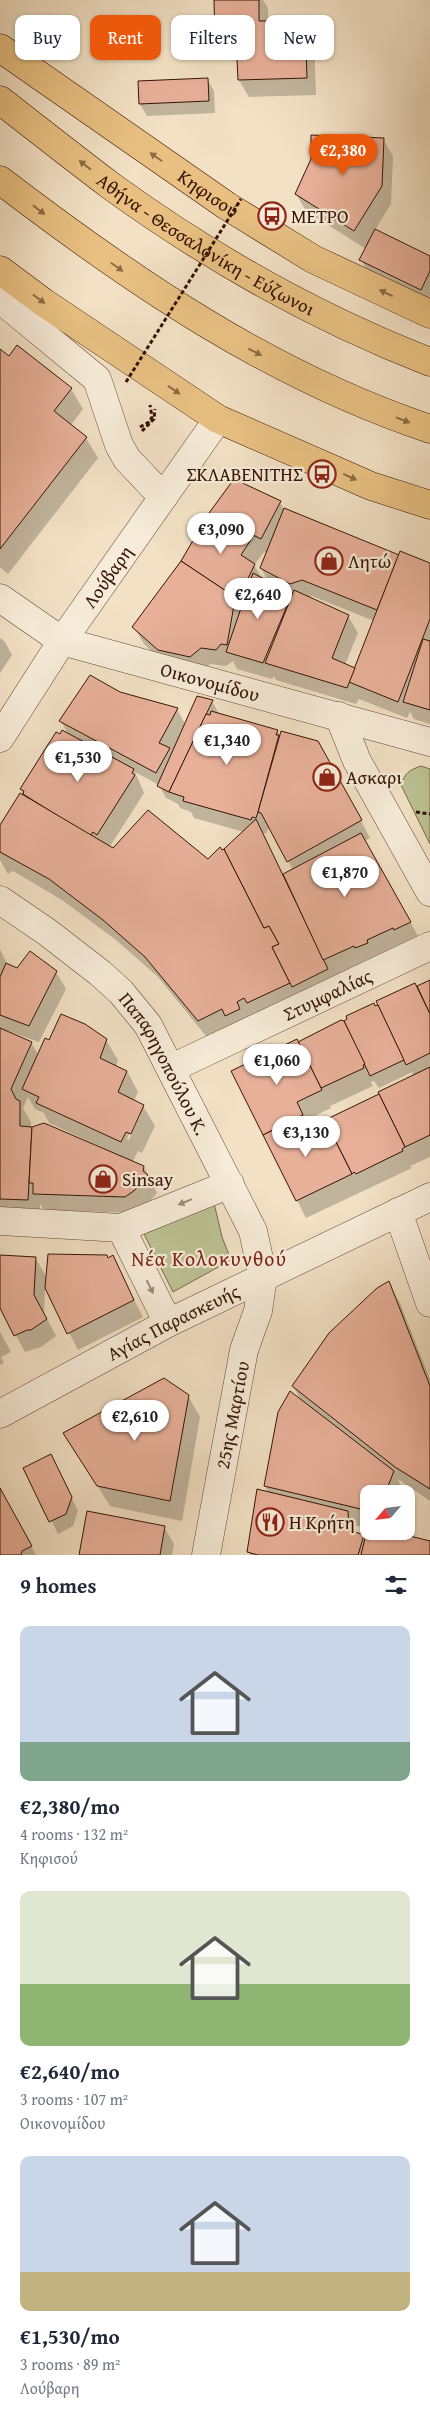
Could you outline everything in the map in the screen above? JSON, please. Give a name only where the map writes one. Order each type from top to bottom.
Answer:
[{"type":"main road","name":"Κηφισού","points":[[0,48],[257,225],[314,259],[430,314]]},
{"type":"main road","name":"Αθήνα - Θεσσαλονίκη - Εύζωνοι","points":[[0,100],[112,186],[161,220],[272,289],[380,342],[430,362]]},
{"type":"main road","points":[[0,180],[77,240],[128,275],[239,344],[358,402],[430,430]]},
{"type":"main road","points":[[0,270],[89,333],[218,419],[371,486],[430,505]]},
{"type":"street","points":[[0,299],[97,379]]},
{"type":"street","points":[[89,333],[97,358],[97,379],[119,445],[127,459],[163,497]]},
{"type":"street","name":"Λούβαρη","points":[[0,738],[62,641],[218,419]]},
{"type":"street","name":"Οικονομίδου","points":[[0,598],[62,641],[430,742]]},
{"type":"street","points":[[339,716],[357,761],[430,892]]},
{"type":"street","name":"Παπαρηγοπούλου Κ.","points":[[0,900],[47,932],[121,992],[148,1025],[172,1068],[253,1231],[263,1277]]},
{"type":"street","name":"Στυμφαλίας","points":[[172,1068],[430,946]]},
{"type":"street","points":[[0,1222],[122,1228],[230,1184]]},
{"type":"street","name":"Αγίας Παρασκευής","points":[[0,1414],[168,1323],[430,1197]]},
{"type":"street","points":[[398,1212],[430,1303]]},
{"type":"street","points":[[122,1228],[168,1323]]},
{"type":"street","name":"25ης Μαρτίου","points":[[206,1555],[244,1350],[258,1311],[263,1277]]},
{"type":"path","points":[[126,382],[241,199]]},
{"type":"green space","points":[[421,766],[430,769],[430,844],[401,785],[408,772]]},
{"type":"green space","points":[[214,1203],[222,1237],[231,1260],[173,1292],[144,1234]]},
{"type":"building","points":[[214,0],[259,0],[259,21],[265,21],[265,60],[306,60],[307,78],[238,80],[237,60],[255,60],[255,15],[214,15]]},
{"type":"building","points":[[208,78],[209,101],[139,104],[138,81]]},
{"type":"building","points":[[311,135],[384,138],[382,186],[354,231],[295,194],[311,159]]},
{"type":"building","points":[[375,229],[430,256],[430,271],[421,290],[359,260]]},
{"type":"building","points":[[17,345],[72,388],[54,411],[87,437],[0,549],[0,349],[9,356]]},
{"type":"building","points":[[234,479],[281,501],[261,539],[209,513]]},
{"type":"building","name":"Λητώ","points":[[284,508],[399,555],[377,610],[302,580],[290,584],[260,568]]},
{"type":"building","points":[[209,513],[254,535],[241,555],[255,564],[238,599],[181,561]]},
{"type":"building","points":[[400,551],[430,563],[430,619],[398,702],[349,682]]},
{"type":"building","points":[[181,561],[238,599],[234,605],[227,645],[221,644],[216,650],[201,648],[190,657],[158,650],[132,627]]},
{"type":"building","points":[[253,573],[292,594],[263,663],[226,652]]},
{"type":"building","points":[[294,590],[349,615],[332,658],[355,668],[347,688],[265,663]]},
{"type":"building","points":[[423,639],[430,641],[430,710],[403,702]]},
{"type":"building","points":[[90,675],[120,692],[178,708],[159,743],[170,748],[156,773],[59,721]]},
{"type":"building","points":[[197,696],[213,700],[169,792],[157,786]]},
{"type":"building","points":[[211,711],[278,730],[276,735],[279,735],[258,812],[256,818],[252,817],[251,820],[183,801],[184,797],[169,792],[206,714],[210,715]]},
{"type":"building","points":[[62,730],[134,769],[132,773],[135,775],[97,835],[93,832],[90,836],[23,794],[24,791],[20,789],[56,732],[60,734]]},
{"type":"building","points":[[281,731],[318,741],[362,820],[287,862],[261,813],[258,812]]},
{"type":"building","points":[[20,793],[113,848],[148,810],[208,859],[220,847],[222,850],[224,849],[264,928],[269,926],[279,944],[272,947],[290,983],[247,1003],[244,998],[237,1002],[240,1009],[225,1016],[222,1009],[198,1021],[145,957],[103,920],[49,879],[0,852],[0,825]]},
{"type":"building","points":[[256,819],[328,969],[292,987],[272,947],[279,944],[269,926],[264,928],[224,849]]},
{"type":"building","points":[[361,833],[411,922],[367,940],[368,943],[355,948],[354,946],[323,960],[283,874]]},
{"type":"building","points":[[30,951],[57,971],[29,1026],[0,1015],[0,977],[6,963],[17,968]]},
{"type":"building","points":[[430,980],[430,1014],[417,986]]},
{"type":"building","points":[[415,983],[430,1014],[430,1053],[406,1065],[376,1001]]},
{"type":"building","points":[[374,1003],[375,1006],[378,1005],[404,1060],[370,1076],[344,1021],[347,1019],[346,1016]]},
{"type":"building","points":[[61,1014],[85,1024],[107,1039],[100,1058],[127,1071],[118,1092],[144,1105],[131,1134],[126,1132],[121,1142],[36,1103],[39,1097],[22,1089],[45,1038],[49,1040]]},
{"type":"building","points":[[341,1020],[344,1021],[365,1064],[363,1065],[364,1068],[321,1088],[298,1042]]},
{"type":"building","points":[[0,1028],[32,1042],[11,1089],[16,1099],[20,1101],[20,1126],[32,1127],[28,1200],[0,1199]]},
{"type":"building","points":[[297,1039],[322,1090],[297,1102],[303,1115],[263,1135],[231,1071]]},
{"type":"building","points":[[430,1067],[430,1135],[405,1147],[378,1092]]},
{"type":"building","points":[[379,1094],[405,1147],[402,1149],[403,1151],[356,1174],[354,1172],[352,1174],[325,1120]]},
{"type":"building","points":[[301,1116],[312,1139],[322,1134],[323,1138],[332,1134],[352,1174],[296,1201],[263,1135]]},
{"type":"building","points":[[44,1123],[144,1166],[143,1171],[148,1175],[135,1190],[125,1197],[33,1194],[33,1183],[29,1183],[32,1127]]},
{"type":"building","points":[[48,1254],[107,1255],[108,1258],[113,1255],[134,1300],[67,1334],[45,1288]]},
{"type":"building","points":[[0,1255],[36,1257],[34,1295],[47,1319],[31,1330],[14,1336],[0,1308]]},
{"type":"building","points":[[389,1281],[430,1386],[430,1489],[395,1467],[292,1386],[329,1333],[377,1288]]},
{"type":"building","points":[[164,1378],[189,1395],[170,1501],[97,1486],[63,1433]]},
{"type":"building","points":[[290,1391],[394,1471],[389,1485],[360,1485],[360,1509],[264,1486],[278,1412]]},
{"type":"building","points":[[51,1454],[72,1497],[66,1514],[49,1522],[23,1468]]},
{"type":"building","points":[[0,1488],[32,1546],[22,1551],[21,1555],[0,1555]]},
{"type":"building","points":[[257,1489],[348,1511],[349,1530],[360,1534],[360,1540],[362,1540],[358,1555],[258,1555],[247,1552]]},
{"type":"building","points":[[87,1511],[165,1526],[160,1555],[79,1555]]},
{"type":"building","points":[[415,1537],[430,1541],[430,1555],[361,1555],[365,1540],[415,1540]]},
{"type":"place","name":"ΜΕΤΡΟ","points":[[272,216]]},
{"type":"place","name":"ΣΚΛΑΒΕΝΙΤΗΣ","points":[[322,474]]},
{"type":"place","name":"Λητώ","points":[[329,561]]},
{"type":"place","name":"Ασκαρι","points":[[327,777]]},
{"type":"place","name":"Sinsay","points":[[103,1179]]},
{"type":"place","name":"Η Κρήτη","points":[[270,1522]]},
{"type":"district","name":"Νέα Κολοκυνθού","points":[[209,1258]]}]
